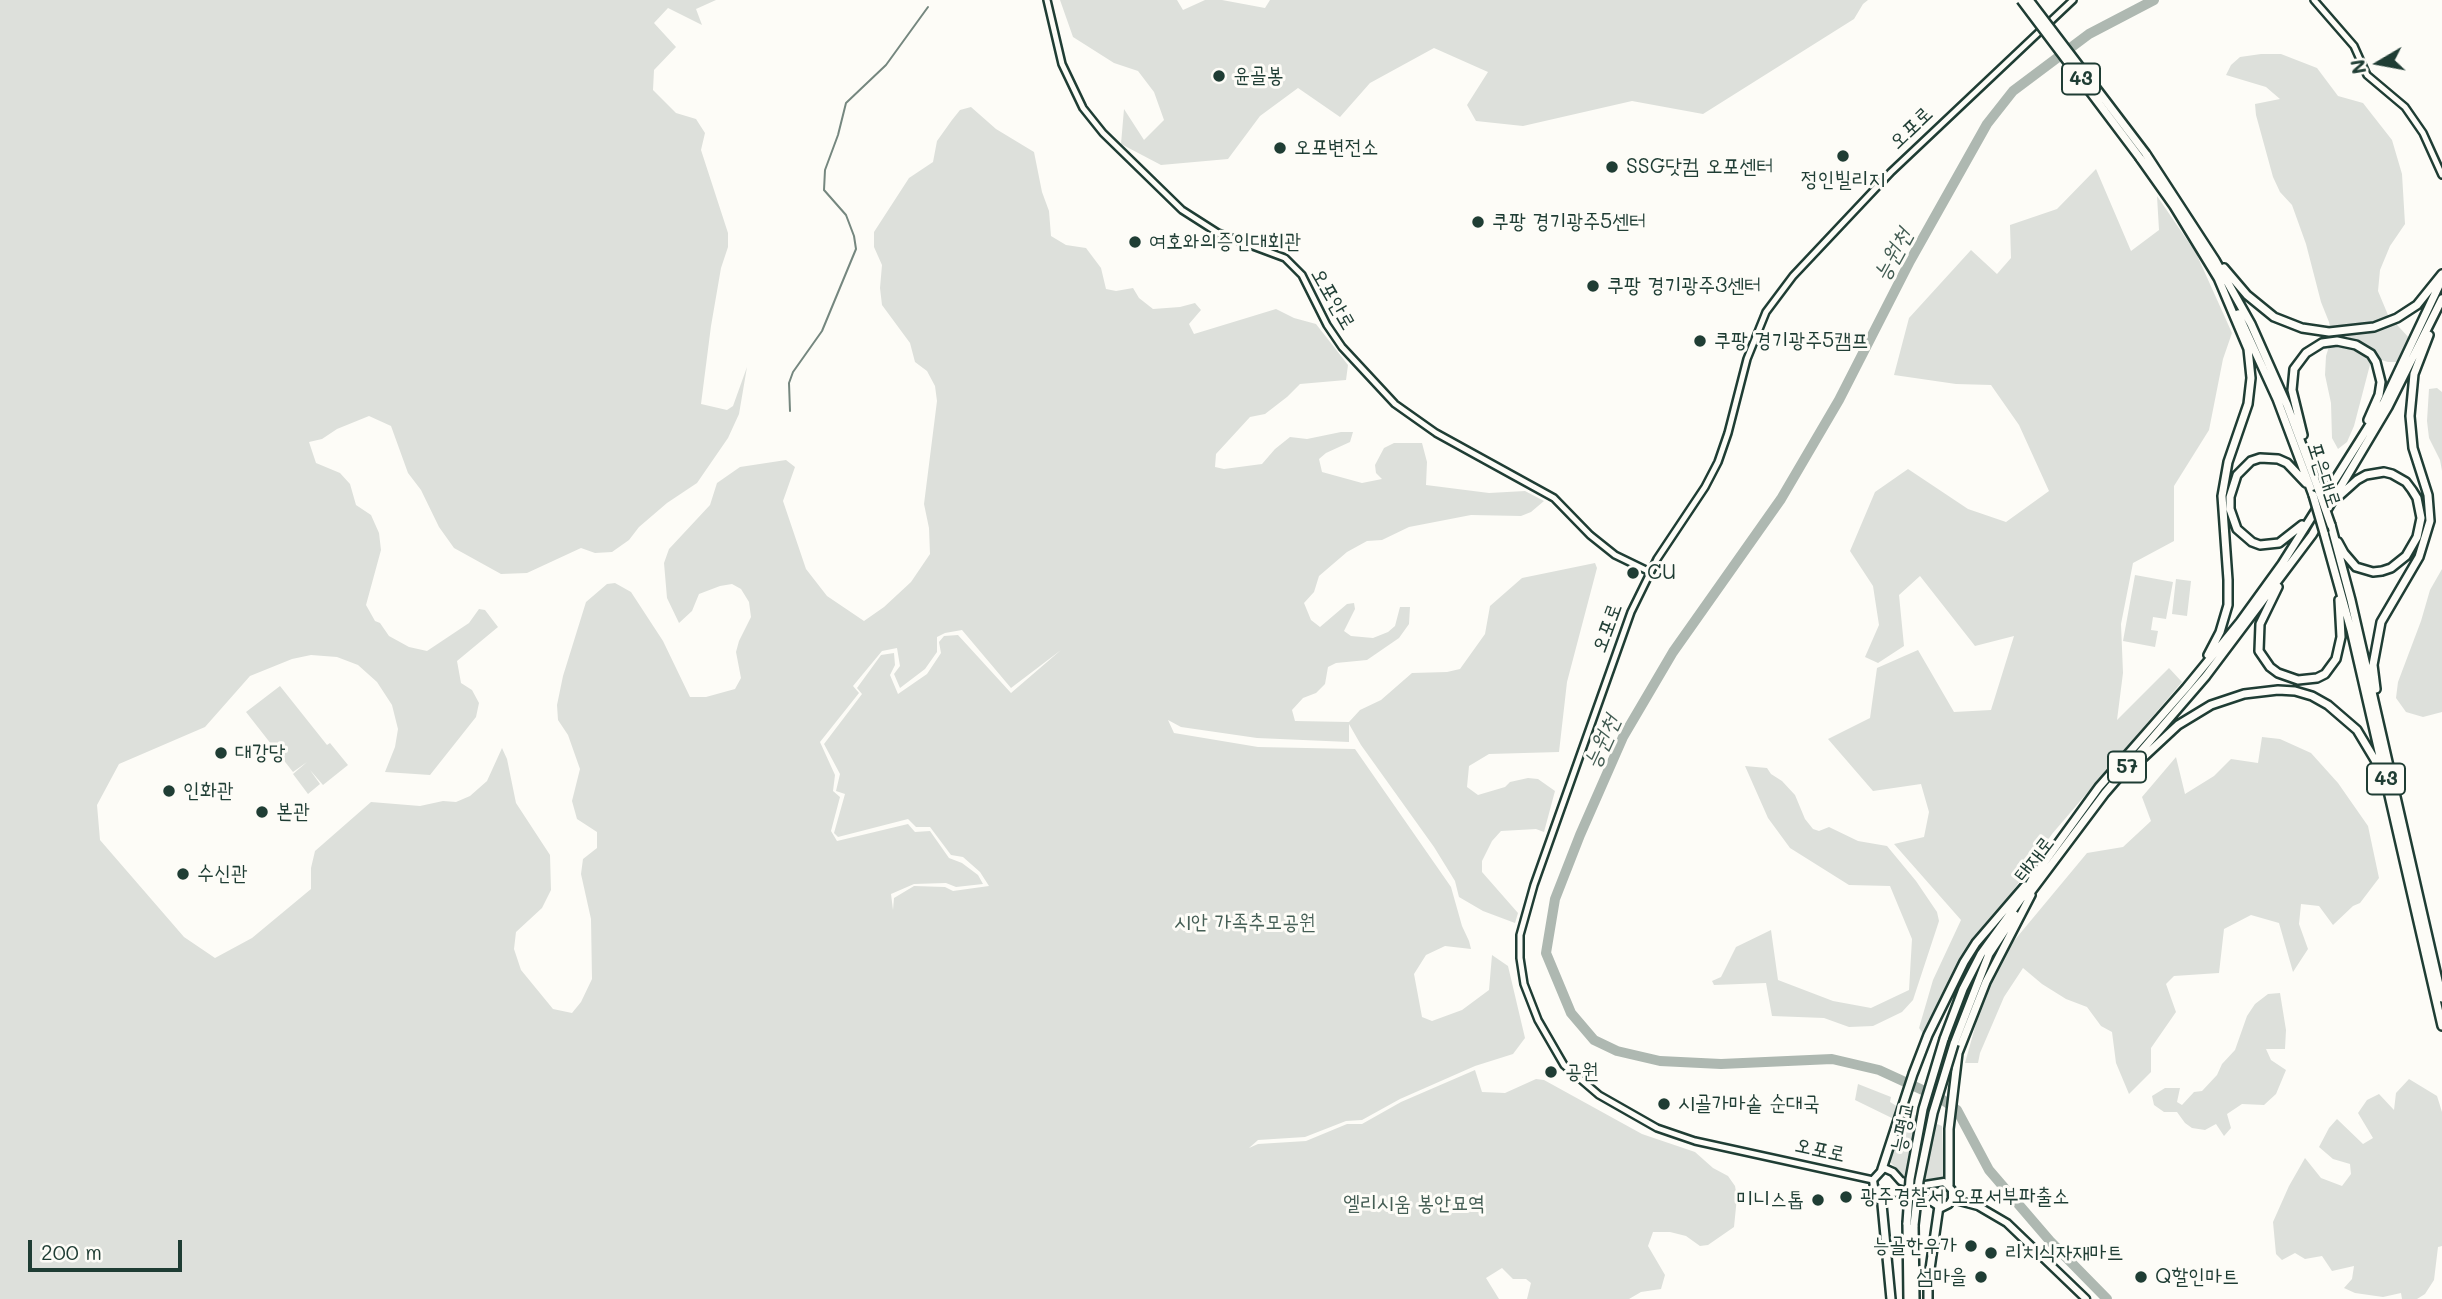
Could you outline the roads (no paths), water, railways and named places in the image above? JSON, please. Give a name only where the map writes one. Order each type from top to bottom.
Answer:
[{"type":"highway","name":"포은대로","points":[[2021,0],[2185,212],[2251,324],[2312,469],[2331,525],[2351,600],[2442,998]]},
{"type":"highway","name":"43","points":[[2029,0],[2143,156]]},
{"type":"highway","name":"포은대로","points":[[2143,156],[2218,278],[2258,354],[2313,495],[2331,555],[2401,840],[2442,1026]]},
{"type":"highway","points":[[2185,212],[2247,295],[2274,317],[2302,328],[2344,332],[2385,324],[2417,305],[2442,274]]},
{"type":"highway","points":[[2186,688],[2215,644],[2228,605],[2222,496],[2228,462],[2250,392],[2248,349],[2218,278]]},
{"type":"highway","name":"57","points":[[2186,688],[2240,622],[2346,464],[2389,392],[2442,279]]},
{"type":"highway","points":[[2388,759],[2374,677],[2375,649],[2381,622],[2419,557],[2430,521],[2428,495],[2412,441],[2410,398],[2414,374],[2442,300]]},
{"type":"highway","name":"57","points":[[2328,508],[2388,407],[2442,300]]},
{"type":"highway","points":[[2312,469],[2294,404],[2292,378],[2294,369],[2306,353],[2329,342],[2347,342],[2365,349],[2371,354],[2380,372],[2379,395],[2346,464]]},
{"type":"highway","points":[[2313,495],[2295,469],[2287,463],[2278,459],[2260,458],[2251,461],[2237,475],[2232,485],[2230,509],[2232,519],[2244,537],[2260,545],[2270,545],[2286,539],[2314,511]]},
{"type":"highway","points":[[2328,508],[2357,480],[2384,472],[2406,482],[2420,508],[2420,528],[2412,548],[2399,563],[2382,571],[2373,572],[2356,567],[2344,553],[2331,525]]},
{"type":"highway","name":"태재로","points":[[1944,1039],[1963,989],[1981,954],[2036,879],[2105,793],[2206,676],[2294,559],[2328,508]]},
{"type":"highway","points":[[2294,559],[2263,615],[2258,642],[2264,660],[2278,673],[2298,680],[2308,680],[2325,674],[2332,667],[2339,649],[2340,615],[2331,555]]},
{"type":"highway","name":"태재로","points":[[1908,1299],[1911,1224],[1933,1113],[1954,1044],[1989,954],[2099,787],[2186,688]]},
{"type":"highway","points":[[2105,793],[2178,725],[2211,705],[2244,694],[2295,691],[2328,705],[2357,730],[2375,760],[2401,840]]},
{"type":"highway","points":[[1882,1169],[1931,1029],[1976,943],[2036,879]]},
{"type":"highway","points":[[1949,1185],[1948,1129],[1958,1053],[1986,982],[2036,879]]},
{"type":"highway","name":"능평교","points":[[1911,1224],[1910,1179],[1923,1109],[1944,1039]]},
{"type":"highway","points":[[1881,1195],[1891,1299]]},
{"type":"highway","points":[[1928,1299],[1939,1206]]},
{"type":"highway","name":"태재로","points":[[1911,1224],[1915,1299]]},
{"type":"main road","points":[[1882,1169],[1893,1172],[1901,1181],[1919,1186],[1936,1182],[1949,1185],[1952,1199],[1949,1204],[1939,1206],[1923,1196],[1905,1192],[1881,1195],[1874,1187],[1873,1180],[1882,1169]]},
{"type":"main road","points":[[1952,1199],[1978,1206],[2007,1223],[2086,1299]]},
{"type":"street","name":"오포안로","points":[[1047,0],[1062,64],[1083,108],[1103,132],[1182,210],[1218,233],[1285,258],[1302,275],[1334,336],[1383,393],[1406,413],[1436,433],[1554,498],[1608,550],[1650,572]]},
{"type":"street","name":"오포로","points":[[1873,1180],[1695,1141],[1634,1117],[1599,1095],[1564,1065],[1543,1030],[1528,996],[1520,935],[1529,901],[1631,612],[1667,542],[1705,487],[1718,462],[1753,342],[1766,312],[1780,290],[1891,172],[2073,0]]},
{"type":"street","points":[[2314,0],[2354,47],[2367,75],[2405,107],[2423,133],[2442,175]]},
{"type":"waterway","name":"능원천","points":[[2107,1299],[2050,1241],[1989,1170],[1957,1110],[1940,1098],[1879,1070],[1832,1059],[1721,1064],[1660,1061],[1617,1051],[1594,1040],[1571,1013],[1546,953],[1555,899],[1623,737],[1673,652],[1781,499],[1839,400],[1910,261],[1987,124],[2013,91],[2089,34],[2154,0]]},
{"type":"waterway","points":[[790,411],[789,383],[793,372],[822,331],[856,249],[846,215],[824,190],[825,170],[846,103],[886,65],[928,7]]},
{"type":"place","name":"윤골봉","points":[[1219,76]]},
{"type":"place","name":"오포변전소","points":[[1280,148]]},
{"type":"place","name":"정인빌리지","points":[[1843,156]]},
{"type":"place","name":"SSG닷컴 오포센터","points":[[1612,167]]},
{"type":"place","name":"쿠팡 경기광주5센터","points":[[1478,222]]},
{"type":"place","name":"여호와의증인대회관","points":[[1135,242]]},
{"type":"place","name":"쿠팡 경기광주3센터","points":[[1593,286]]},
{"type":"place","name":"쿠팡 경기광주5캠프","points":[[1700,341]]},
{"type":"place","name":"CU","points":[[1633,573]]},
{"type":"place","name":"대강당","points":[[221,753]]},
{"type":"place","name":"인화관","points":[[169,791]]},
{"type":"place","name":"본관","points":[[262,812]]},
{"type":"place","name":"수신관","points":[[183,874]]},
{"type":"place","name":"공원","points":[[1551,1072]]},
{"type":"place","name":"시골가마솥 순대국","points":[[1664,1104]]},
{"type":"place","name":"광주경찰서 오포서부파출소","points":[[1846,1197]]},
{"type":"place","name":"미니스톱","points":[[1818,1200]]},
{"type":"place","name":"능골한우가","points":[[1971,1246]]},
{"type":"place","name":"리치식자재마트","points":[[1991,1253]]},
{"type":"place","name":"섬마을","points":[[1981,1277]]},
{"type":"place","name":"Q할인마트","points":[[2141,1277]]},
{"type":"park label","name":"시안 가족추모공원","points":[[1245,923]]},
{"type":"park label","name":"엘리시움 봉안묘역","points":[[1414,1204]]}]
